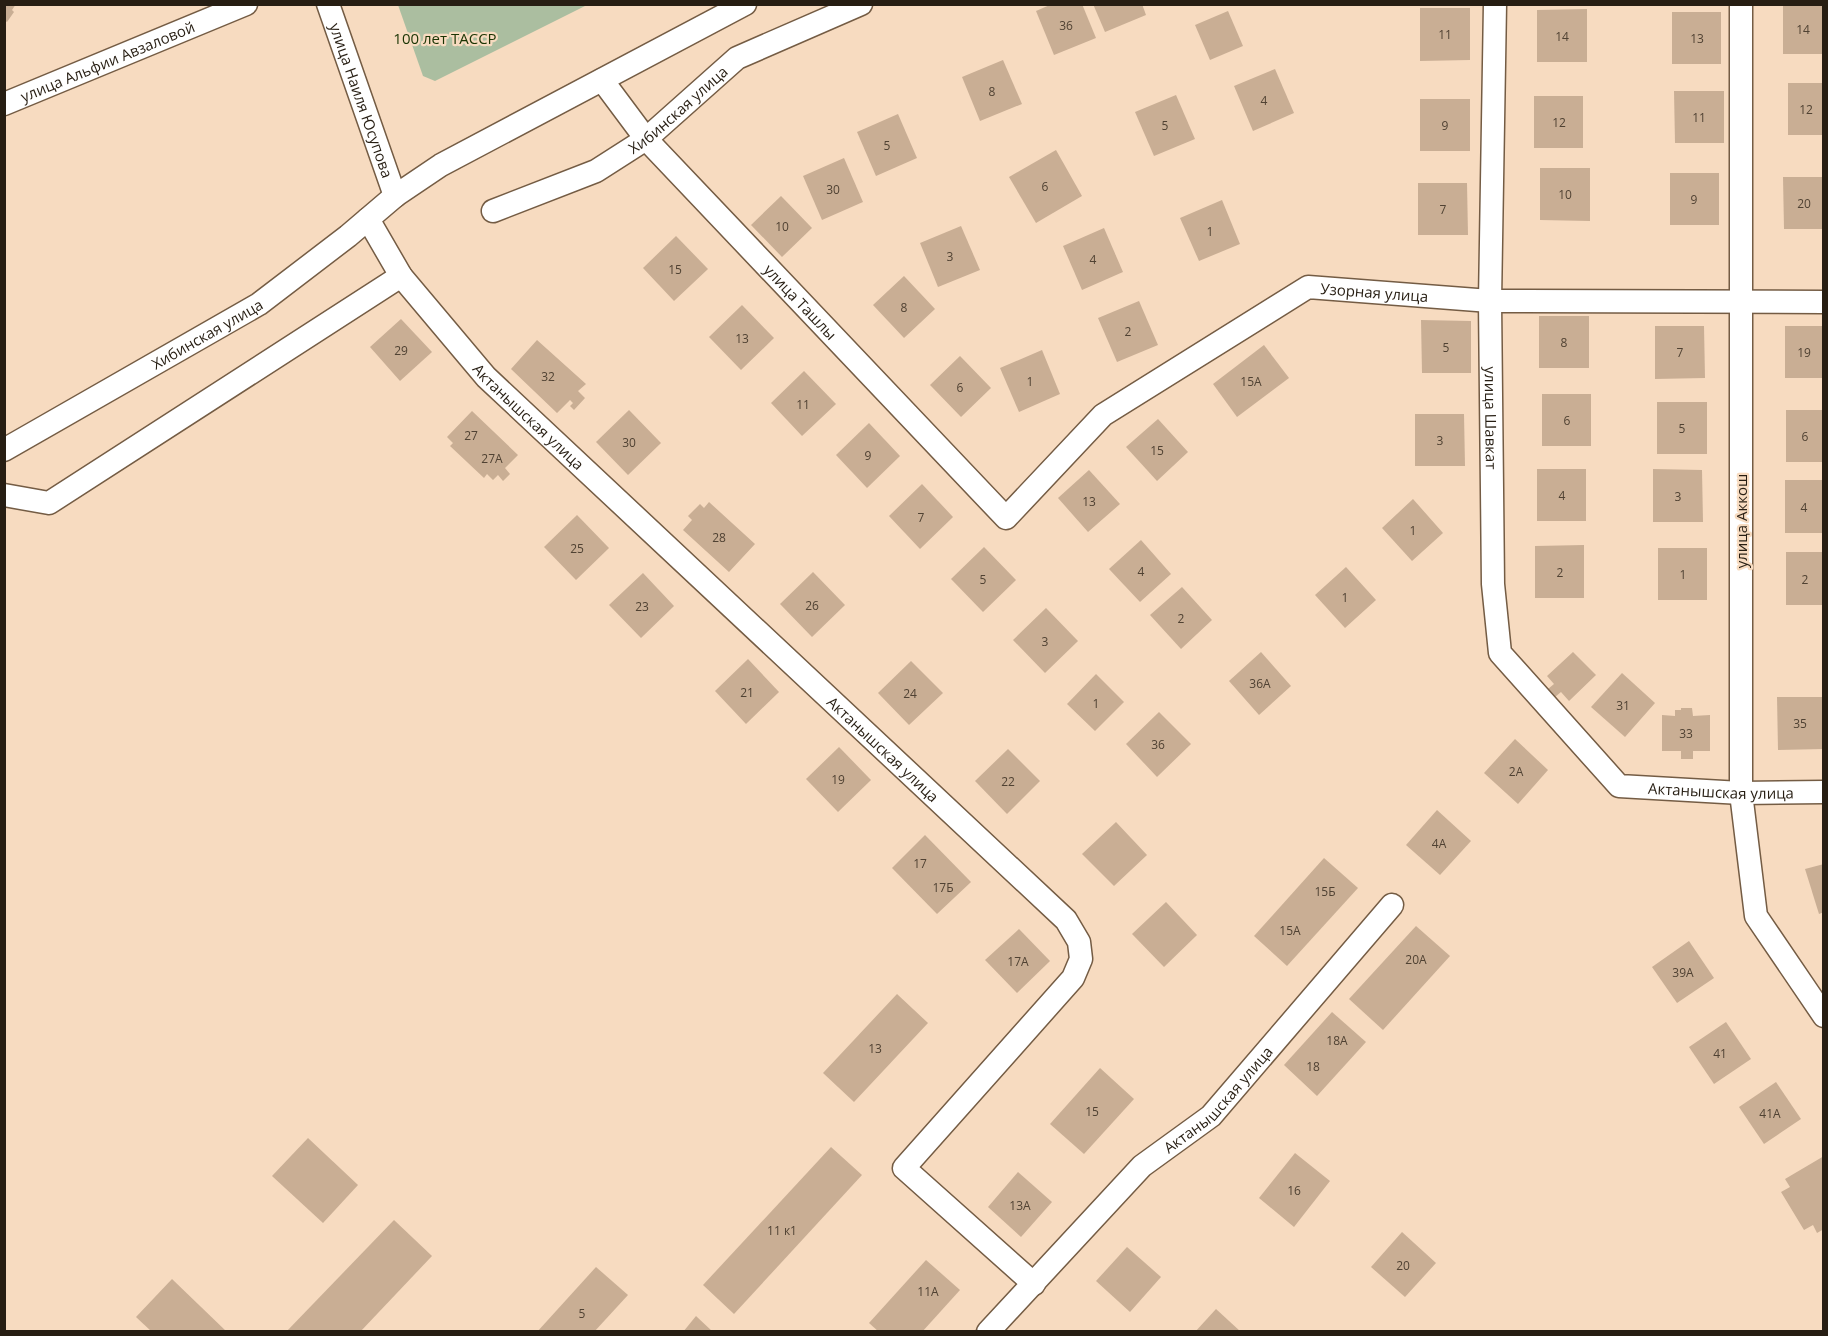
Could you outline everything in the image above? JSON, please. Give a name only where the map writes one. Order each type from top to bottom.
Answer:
[{"type":"street","name":"улица Альфии Авзаловой","points":[[4,104],[246,4]]},
{"type":"street","name":"улица Наиля Юсупова","points":[[327,4],[395,196]]},
{"type":"street","name":"Хибинская улица","points":[[4,450],[259,304],[348,236],[395,196],[441,165],[745,4]]},
{"type":"street","name":"Хибинская улица","points":[[493,211],[596,171],[646,140],[737,58],[861,4]]},
{"type":"street","name":"улица Шавкат","points":[[1495,4],[1490,301],[1493,584],[1500,653],[1619,786]]},
{"type":"street","name":"улица Аккош","points":[[1741,4],[1741,793],[1756,916],[1824,1016]]},
{"type":"street","name":"улица Ташлы","points":[[602,80],[646,140],[1006,518]]},
{"type":"street","name":"Актанышская улица","points":[[368,219],[401,276],[486,377],[1066,920],[1079,942],[1081,959],[1073,978],[904,1168],[1034,1284]]},
{"type":"street","points":[[4,495],[49,503],[401,276]]},
{"type":"street","name":"Узорная улица","points":[[1006,518],[1103,415],[1308,287],[1490,301],[1824,302]]},
{"type":"street","name":"Актанышская улица","points":[[1619,786],[1741,793],[1824,792]]},
{"type":"street","name":"Актанышская улица","points":[[988,1332],[1142,1166],[1211,1116],[1392,905]]},
{"type":"green space","name":"100 лет ТАССР","points":[[398,4],[587,5],[435,81],[423,76]]},
{"type":"building","points":[[4,4],[16,4],[7,22],[4,20]]},
{"type":"building","points":[[1052,4],[1082,4],[1096,38],[1054,55],[1036,11]]},
{"type":"building","points":[[1093,4],[1142,4],[1146,15],[1105,32]]},
{"type":"building","points":[[1783,4],[1824,4],[1824,54],[1783,54]]},
{"type":"building","points":[[1420,8],[1470,8],[1470,60],[1420,61]]},
{"type":"building","points":[[1587,9],[1587,62],[1537,62],[1537,10]]},
{"type":"building","points":[[1228,11],[1243,46],[1210,60],[1195,25]]},
{"type":"building","points":[[1672,12],[1721,12],[1721,64],[1672,64]]},
{"type":"building","points":[[1003,60],[1022,104],[980,121],[962,77]]},
{"type":"building","points":[[1275,69],[1294,113],[1253,131],[1234,86]]},
{"type":"building","points":[[1788,83],[1824,83],[1824,135],[1788,135]]},
{"type":"building","points":[[1674,91],[1724,91],[1724,143],[1675,143]]},
{"type":"building","points":[[1176,95],[1195,139],[1154,156],[1135,112]]},
{"type":"building","points":[[1534,96],[1583,96],[1583,148],[1534,148]]},
{"type":"building","points":[[1420,99],[1470,99],[1470,151],[1420,151]]},
{"type":"building","points":[[898,114],[917,158],[876,176],[857,132]]},
{"type":"building","points":[[1056,150],[1082,196],[1036,223],[1009,177]]},
{"type":"building","points":[[844,158],[863,202],[822,220],[803,176]]},
{"type":"building","points":[[1540,168],[1590,168],[1590,221],[1540,220]]},
{"type":"building","points":[[1670,173],[1719,173],[1719,225],[1670,225]]},
{"type":"building","points":[[1783,177],[1824,177],[1824,229],[1784,229]]},
{"type":"building","points":[[1418,183],[1467,183],[1468,235],[1418,235]]},
{"type":"building","points":[[781,196],[812,228],[782,257],[751,225]]},
{"type":"building","points":[[1222,200],[1240,244],[1199,261],[1180,218]]},
{"type":"building","points":[[961,226],[980,270],[938,287],[920,243]]},
{"type":"building","points":[[1104,228],[1123,272],[1082,290],[1063,246]]},
{"type":"building","points":[[676,236],[708,269],[674,301],[643,268]]},
{"type":"building","points":[[904,276],[935,309],[904,338],[873,305]]},
{"type":"building","points":[[1139,301],[1158,345],[1117,362],[1098,318]]},
{"type":"building","points":[[742,305],[774,338],[741,370],[709,337]]},
{"type":"building","points":[[1539,316],[1589,316],[1589,368],[1539,368]]},
{"type":"building","points":[[401,319],[432,352],[400,381],[370,347]]},
{"type":"building","points":[[1421,320],[1471,321],[1471,373],[1422,373]]},
{"type":"building","points":[[1655,326],[1704,326],[1705,378],[1655,379]]},
{"type":"building","points":[[1785,326],[1824,326],[1824,378],[1785,378]]},
{"type":"building","points":[[537,340],[586,384],[578,391],[585,398],[574,410],[570,406],[573,403],[570,400],[557,413],[511,369]]},
{"type":"building","points":[[1264,345],[1289,378],[1237,417],[1213,384]]},
{"type":"building","points":[[1042,350],[1060,394],[1019,412],[1000,368]]},
{"type":"building","points":[[960,356],[991,388],[961,417],[930,385]]},
{"type":"building","points":[[804,371],[836,404],[802,436],[771,403]]},
{"type":"building","points":[[1542,394],[1591,394],[1591,446],[1542,446]]},
{"type":"building","points":[[1657,402],[1707,402],[1707,454],[1657,454]]},
{"type":"building","points":[[629,410],[661,443],[628,475],[596,442]]},
{"type":"building","points":[[1786,410],[1824,410],[1824,462],[1786,462]]},
{"type":"building","points":[[472,411],[518,455],[505,468],[510,474],[503,481],[498,475],[493,480],[487,474],[484,478],[450,446],[453,443],[447,437]]},
{"type":"building","points":[[1415,414],[1464,414],[1465,466],[1415,466]]},
{"type":"building","points":[[1158,419],[1188,452],[1157,481],[1126,447]]},
{"type":"building","points":[[869,423],[900,456],[867,488],[836,455]]},
{"type":"building","points":[[1537,469],[1586,469],[1586,521],[1537,521]]},
{"type":"building","points":[[1653,469],[1702,470],[1703,522],[1653,522]]},
{"type":"building","points":[[1089,470],[1120,504],[1088,532],[1058,498]]},
{"type":"building","points":[[1785,480],[1824,480],[1824,533],[1785,533]]},
{"type":"building","points":[[922,484],[953,517],[920,549],[889,516]]},
{"type":"building","points":[[1413,499],[1443,533],[1412,561],[1382,528]]},
{"type":"building","points":[[709,502],[755,544],[729,572],[683,530],[692,520],[688,516],[700,504],[704,508]]},
{"type":"building","points":[[577,515],[609,548],[576,580],[544,547]]},
{"type":"building","points":[[1141,540],[1171,574],[1140,602],[1109,569]]},
{"type":"building","points":[[1584,545],[1584,598],[1535,598],[1535,546]]},
{"type":"building","points":[[984,547],[1016,580],[983,612],[951,579]]},
{"type":"building","points":[[1658,548],[1707,548],[1707,600],[1658,600]]},
{"type":"building","points":[[1786,552],[1824,552],[1824,605],[1786,605]]},
{"type":"building","points":[[1346,567],[1376,600],[1345,628],[1315,595]]},
{"type":"building","points":[[813,572],[845,605],[812,637],[780,604]]},
{"type":"building","points":[[643,573],[674,606],[641,638],[609,605]]},
{"type":"building","points":[[1182,587],[1212,620],[1181,649],[1150,615]]},
{"type":"building","points":[[1046,608],[1078,641],[1045,673],[1013,640]]},
{"type":"building","points":[[1261,652],[1291,686],[1259,715],[1229,681]]},
{"type":"building","points":[[1573,652],[1596,675],[1569,701],[1561,692],[1555,697],[1548,689],[1554,684],[1547,676]]},
{"type":"building","points":[[748,659],[779,692],[746,724],[715,691]]},
{"type":"building","points":[[911,661],[943,693],[909,725],[878,693]]},
{"type":"building","points":[[1622,673],[1655,703],[1625,737],[1591,707]]},
{"type":"building","points":[[1096,674],[1124,702],[1095,731],[1067,704]]},
{"type":"building","points":[[1777,697],[1824,697],[1824,749],[1778,750]]},
{"type":"building","points":[[1681,708],[1692,708],[1693,716],[1710,715],[1710,751],[1693,751],[1693,759],[1681,759],[1681,751],[1662,751],[1662,715],[1675,716],[1675,710],[1681,710]]},
{"type":"building","points":[[1159,712],[1191,744],[1157,777],[1126,744]]},
{"type":"building","points":[[1515,739],[1548,770],[1518,804],[1484,773]]},
{"type":"building","points":[[839,747],[871,780],[838,812],[806,779]]},
{"type":"building","points":[[1008,749],[1040,781],[1007,814],[975,781]]},
{"type":"building","points":[[1437,810],[1471,841],[1440,875],[1406,845]]},
{"type":"building","points":[[1116,822],[1147,855],[1114,886],[1082,854]]},
{"type":"building","points":[[925,835],[971,882],[937,914],[892,868]]},
{"type":"building","points":[[1324,858],[1358,888],[1287,966],[1254,936]]},
{"type":"building","points":[[1824,864],[1824,912],[1819,914],[1805,869]]},
{"type":"building","points":[[1166,902],[1197,935],[1164,967],[1132,934]]},
{"type":"building","points":[[1416,926],[1450,956],[1383,1030],[1349,999]]},
{"type":"building","points":[[1019,929],[1050,961],[1017,993],[985,960]]},
{"type":"building","points":[[1689,941],[1714,978],[1677,1003],[1652,967]]},
{"type":"building","points":[[897,994],[928,1023],[854,1102],[823,1073]]},
{"type":"building","points":[[1332,1012],[1366,1042],[1317,1096],[1284,1065]]},
{"type":"building","points":[[1726,1022],[1751,1059],[1714,1084],[1689,1047]]},
{"type":"building","points":[[1100,1068],[1134,1099],[1084,1154],[1050,1124]]},
{"type":"building","points":[[1776,1082],[1801,1119],[1764,1144],[1739,1107]]},
{"type":"building","points":[[308,1138],[358,1185],[323,1223],[272,1176]]},
{"type":"building","points":[[831,1147],[862,1175],[734,1314],[703,1285]]},
{"type":"building","points":[[1295,1153],[1330,1181],[1294,1227],[1259,1198]]},
{"type":"building","points":[[1824,1156],[1824,1229],[1817,1233],[1813,1225],[1804,1230],[1781,1192],[1790,1187],[1785,1179]]},
{"type":"building","points":[[1018,1172],[1052,1202],[1021,1237],[988,1207]]},
{"type":"building","points":[[394,1220],[432,1256],[360,1332],[286,1332]]},
{"type":"building","points":[[1402,1232],[1436,1263],[1405,1297],[1371,1267]]},
{"type":"building","points":[[1127,1247],[1161,1277],[1130,1312],[1096,1281]]},
{"type":"building","points":[[926,1260],[960,1290],[922,1332],[879,1332],[869,1323]]},
{"type":"building","points":[[596,1267],[628,1295],[594,1332],[537,1332]]},
{"type":"building","points":[[172,1279],[227,1332],[152,1332],[136,1317]]},
{"type":"building","points":[[1216,1309],[1241,1332],[1195,1332]]},
{"type":"building","points":[[696,1316],[713,1332],[683,1332]]}]
